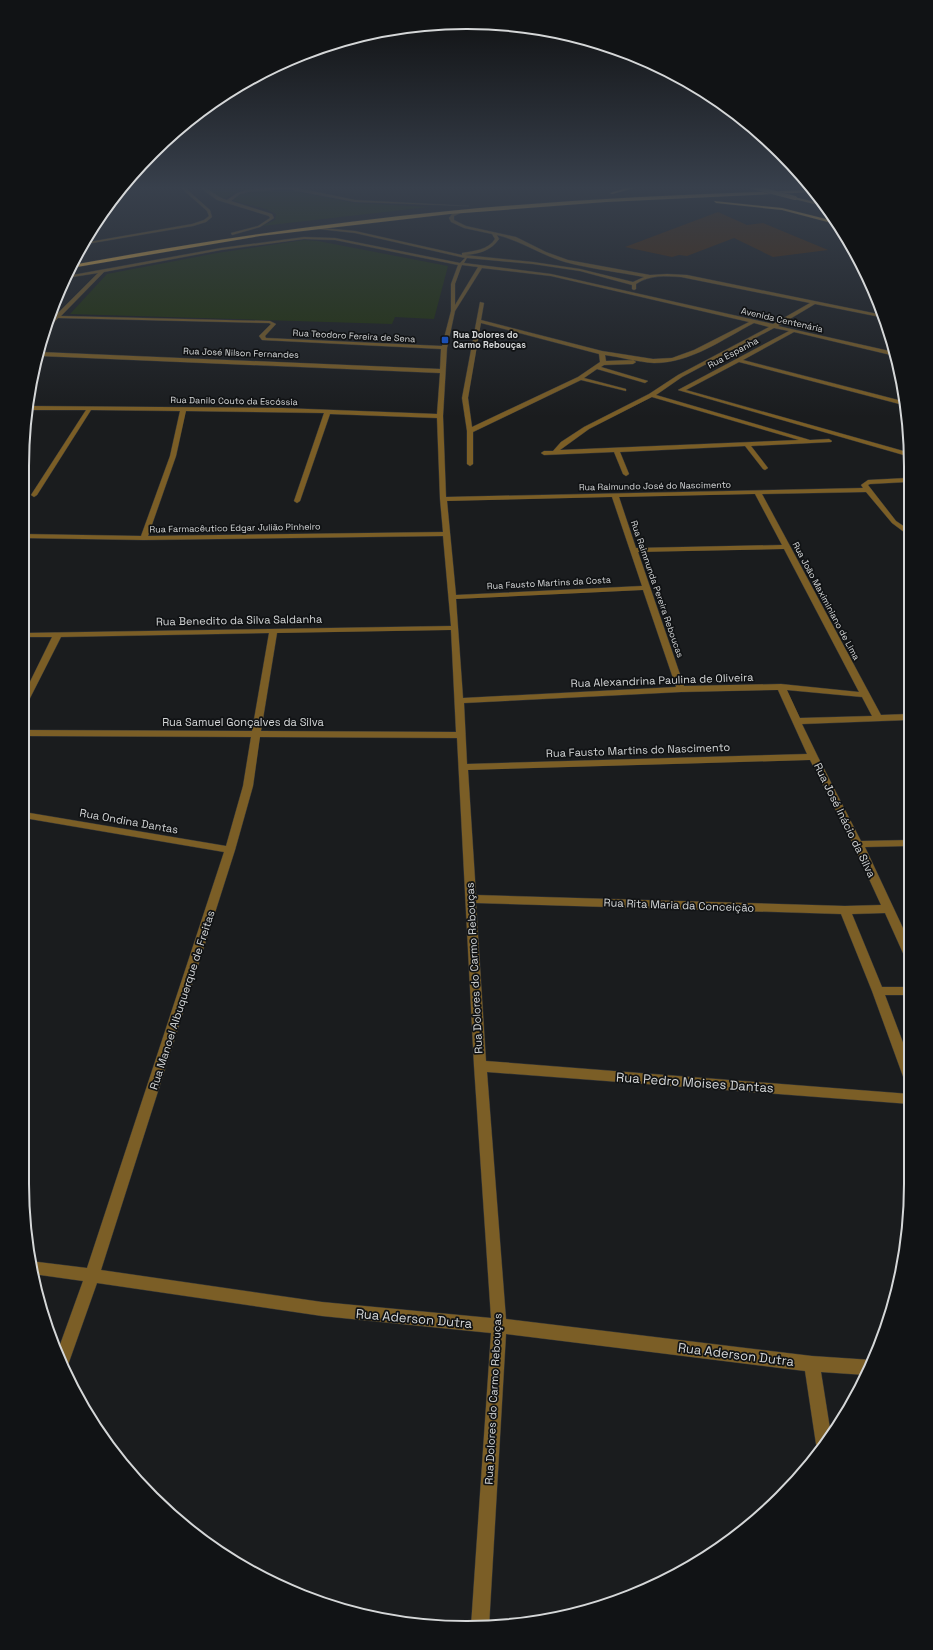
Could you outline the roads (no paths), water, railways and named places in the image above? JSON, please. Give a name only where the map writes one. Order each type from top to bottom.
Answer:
[{"type":"highway","points":[[78,266],[95,263]]},
{"type":"street","name":"Avenida Centenária","points":[[73,276],[142,263]]},
{"type":"street","name":"Avenida Centenária","points":[[456,263],[551,275],[889,353]]},
{"type":"street","points":[[533,263],[580,270],[634,284]]},
{"type":"street","points":[[579,263],[654,276]]},
{"type":"street","name":"Rua Dolores do Carmo Rebouças","points":[[453,311],[451,296],[455,273],[461,264]]},
{"type":"street","name":"Rua Dolores do Carmo Rebouças","points":[[480,1621],[499,1326],[480,1066],[453,597],[443,499],[440,416],[441,371],[444,348],[453,311],[481,266]]},
{"type":"street","points":[[580,270],[592,266]]},
{"type":"street","points":[[54,321],[102,270]]},
{"type":"street","points":[[634,284],[641,279],[654,276],[674,275],[696,277],[877,316]]},
{"type":"street","points":[[634,284],[635,290],[642,295]]},
{"type":"street","points":[[556,452],[562,444],[579,433],[651,395],[680,376],[774,326],[815,302]]},
{"type":"street","points":[[470,464],[470,432],[465,398],[482,303]]},
{"type":"street","name":"Rua Teodoro Fereira de Sena","points":[[58,317],[272,322],[274,324],[262,336],[264,339],[444,348]]},
{"type":"street","points":[[478,321],[602,353],[659,361]]},
{"type":"street","points":[[470,432],[580,378],[604,363],[659,361],[689,355],[753,322]]},
{"type":"street","name":"Rua Espanha","points":[[793,331],[681,390],[904,453]]},
{"type":"street","points":[[704,347],[726,352]]},
{"type":"street","points":[[602,353],[604,363]]},
{"type":"street","name":"Rua José Nilson Fernandes","points":[[44,354],[441,371]]},
{"type":"street","points":[[738,360],[899,402]]},
{"type":"street","points":[[598,368],[645,382]]},
{"type":"street","points":[[580,378],[624,390]]},
{"type":"street","points":[[651,395],[808,441]]},
{"type":"street","name":"Rua Danilo Couto da Escóssia","points":[[33,408],[328,411],[440,416]]},
{"type":"street","points":[[34,495],[90,408]]},
{"type":"street","points":[[144,538],[173,456],[183,409]]},
{"type":"street","points":[[297,501],[328,411]]},
{"type":"street","points":[[544,453],[830,440]]},
{"type":"street","points":[[747,444],[765,468]]},
{"type":"street","points":[[616,449],[626,474]]},
{"type":"street","points":[[904,480],[868,482],[864,485],[894,522],[904,530]]},
{"type":"street","name":"Rua Raimundo José do Nascimento","points":[[443,499],[867,490]]},
{"type":"street","name":"Rua João Maximiniano de Lima","points":[[758,493],[877,717]]},
{"type":"street","name":"Rua Raimnunda Pereira Reboucas","points":[[615,496],[681,689]]},
{"type":"street","name":"Rua Farmacêutico Edgar Julião Pinheiro","points":[[29,536],[144,538],[447,534]]},
{"type":"street","points":[[633,550],[786,547]]},
{"type":"street","name":"Rua Fausto Martins da Costa","points":[[453,597],[646,588]]},
{"type":"street","name":"Rua Benedito da Silva Saldanha","points":[[29,635],[455,628]]},
{"type":"street","name":"Rua Manoel Albuquerque de Freitas","points":[[63,1354],[92,1276],[230,850],[248,786],[273,631]]},
{"type":"street","points":[[29,692],[58,634]]},
{"type":"street","name":"Rua Alexandrina Paulina de Oliveira","points":[[459,701],[681,689],[781,687],[864,695]]},
{"type":"street","name":"Rua José Inácio da Silva","points":[[781,687],[798,721],[813,757],[858,844],[904,943]]},
{"type":"street","points":[[798,721],[904,717]]},
{"type":"street","name":"Rua Samuel Gonçalves da Silva","points":[[29,733],[461,735]]},
{"type":"street","name":"Rua Fausto Martins do Nascimento","points":[[463,767],[813,757]]},
{"type":"street","name":"Rua Ondina Dantas","points":[[29,816],[230,850]]},
{"type":"street","points":[[858,844],[904,843]]},
{"type":"street","name":"Rua Rita Maria da Conceição","points":[[470,899],[888,910]]},
{"type":"street","points":[[845,910],[878,991],[904,1062]]},
{"type":"street","points":[[878,991],[904,991]]},
{"type":"street","name":"Rua Pedro Moises Dantas","points":[[480,1066],[904,1099]]},
{"type":"street","name":"Rua Aderson Dutra","points":[[37,1269],[322,1309],[499,1326],[812,1364],[864,1367]]},
{"type":"street","points":[[812,1364],[823,1437]]},
{"type":"place","name":"Rua Dolores do Carmo Rebouças","points":[[445,340]]}]
